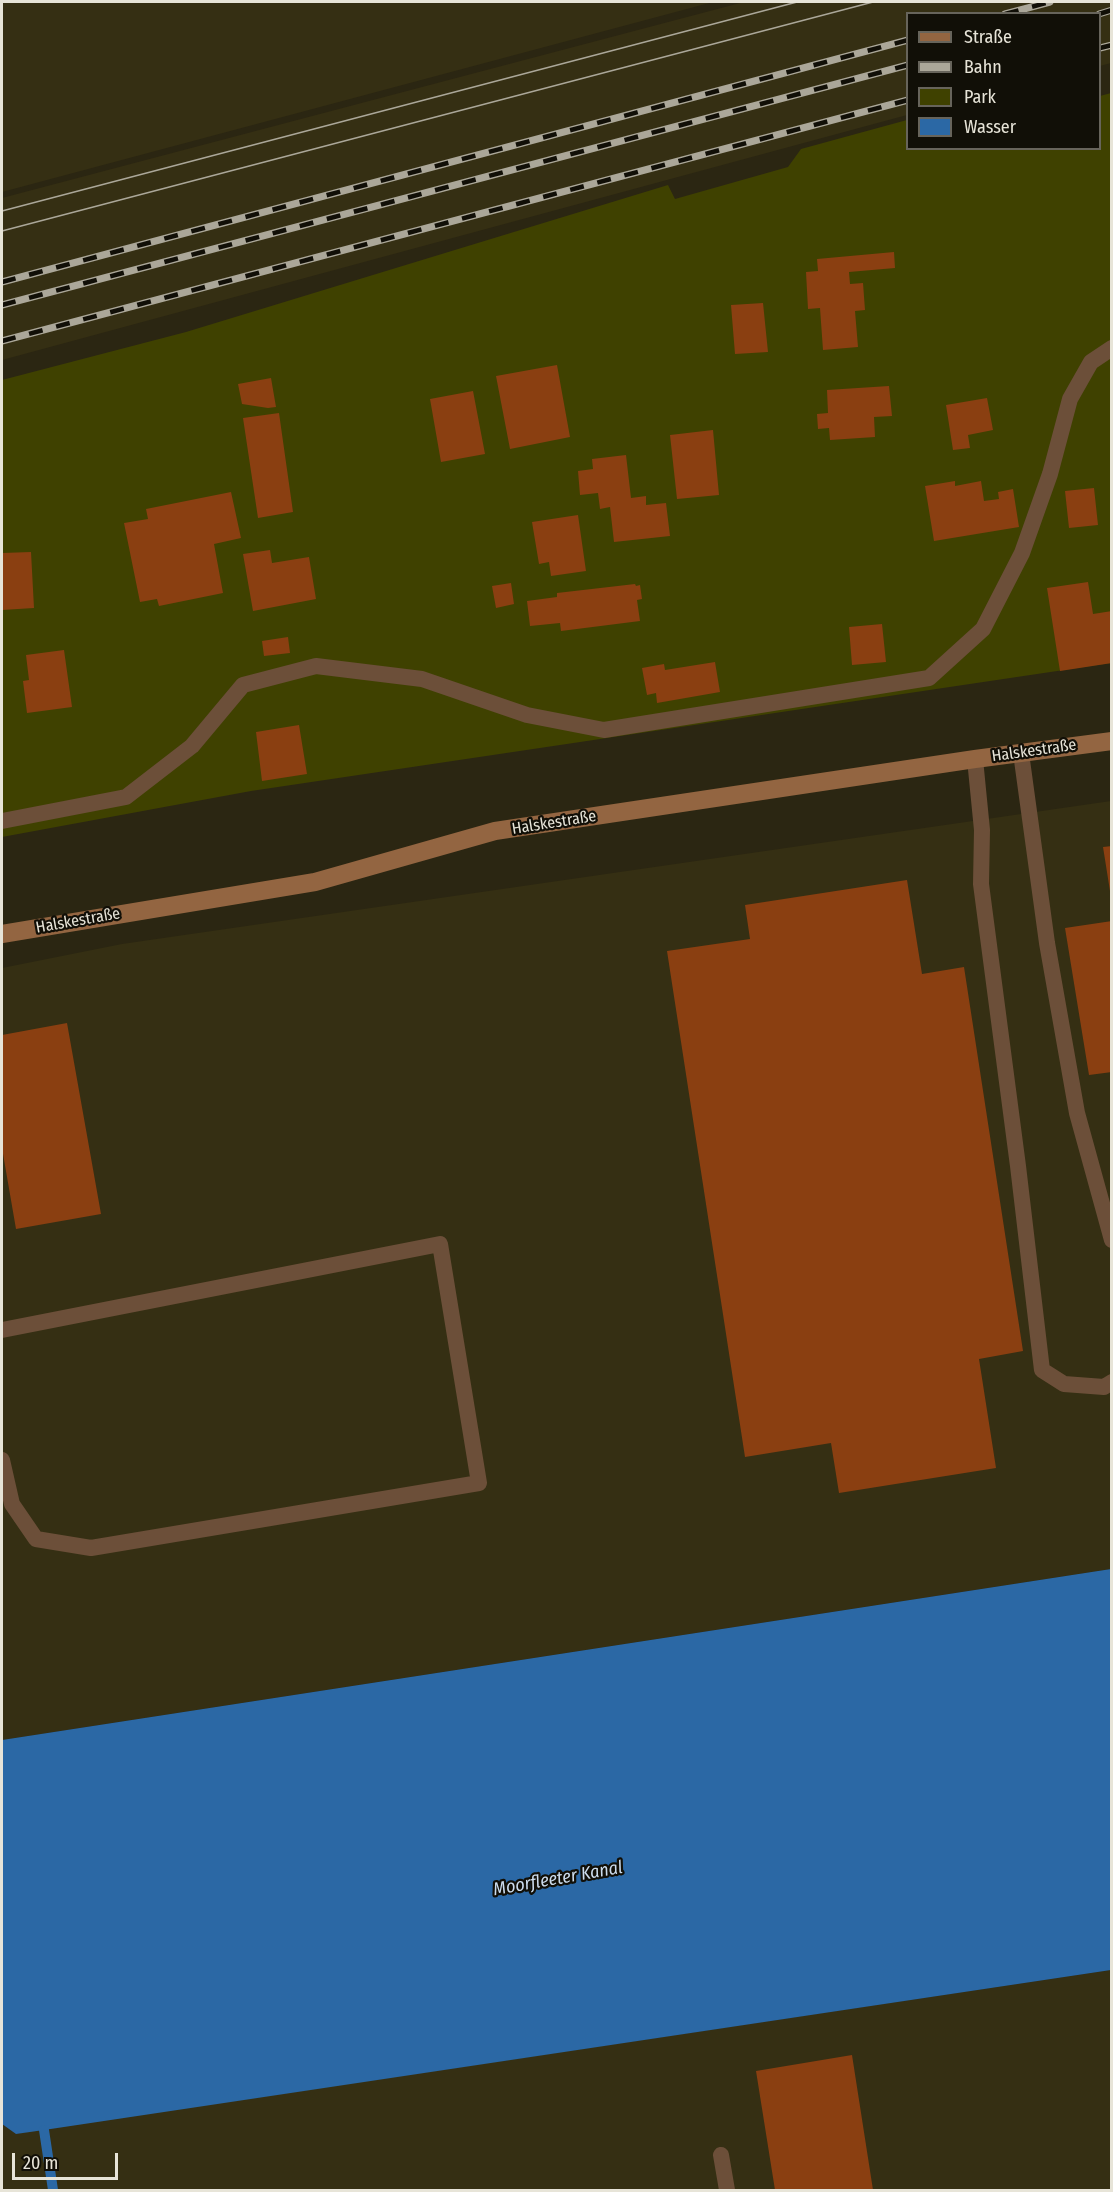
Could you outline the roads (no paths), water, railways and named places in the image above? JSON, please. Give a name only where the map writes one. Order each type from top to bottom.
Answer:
[{"type":"street","name":"Halskestraße","points":[[2,934],[315,882],[495,831],[975,759],[1112,741]]},
{"type":"lane","points":[[2,821],[126,797],[192,746],[243,685],[316,666],[422,679],[527,716],[604,730],[929,678],[983,629],[1022,553],[1050,474],[1070,399],[1092,362],[1112,348]]},
{"type":"lane","points":[[1021,753],[1047,943],[1077,1113],[1112,1240]]},
{"type":"lane","points":[[975,759],[982,830],[981,884],[1042,1370],[1064,1384],[1104,1387],[1112,1382]]},
{"type":"lane","points":[[2,1330],[440,1244],[479,1483],[91,1548],[36,1539],[12,1504],[2,1460]]},
{"type":"lane","points":[[721,2155],[727,2190]]},
{"type":"water","name":"Moorfleeter Kanal","points":[[1111,1569],[1111,1970],[16,2134],[2,2124],[2,1740]]},
{"type":"waterway","points":[[44,2130],[53,2190]]},
{"type":"tram line","points":[[2,211],[797,2]]},
{"type":"tram line","points":[[2,231],[873,2]]},
{"type":"railway","points":[[1012,12],[1050,2]]},
{"type":"railway","points":[[1101,13],[1112,10]]},
{"type":"railway","points":[[2,282],[906,41]]},
{"type":"railway","points":[[1101,48],[1112,45]]},
{"type":"railway","points":[[2,305],[906,66]]},
{"type":"railway","points":[[2,341],[906,101]]}]
